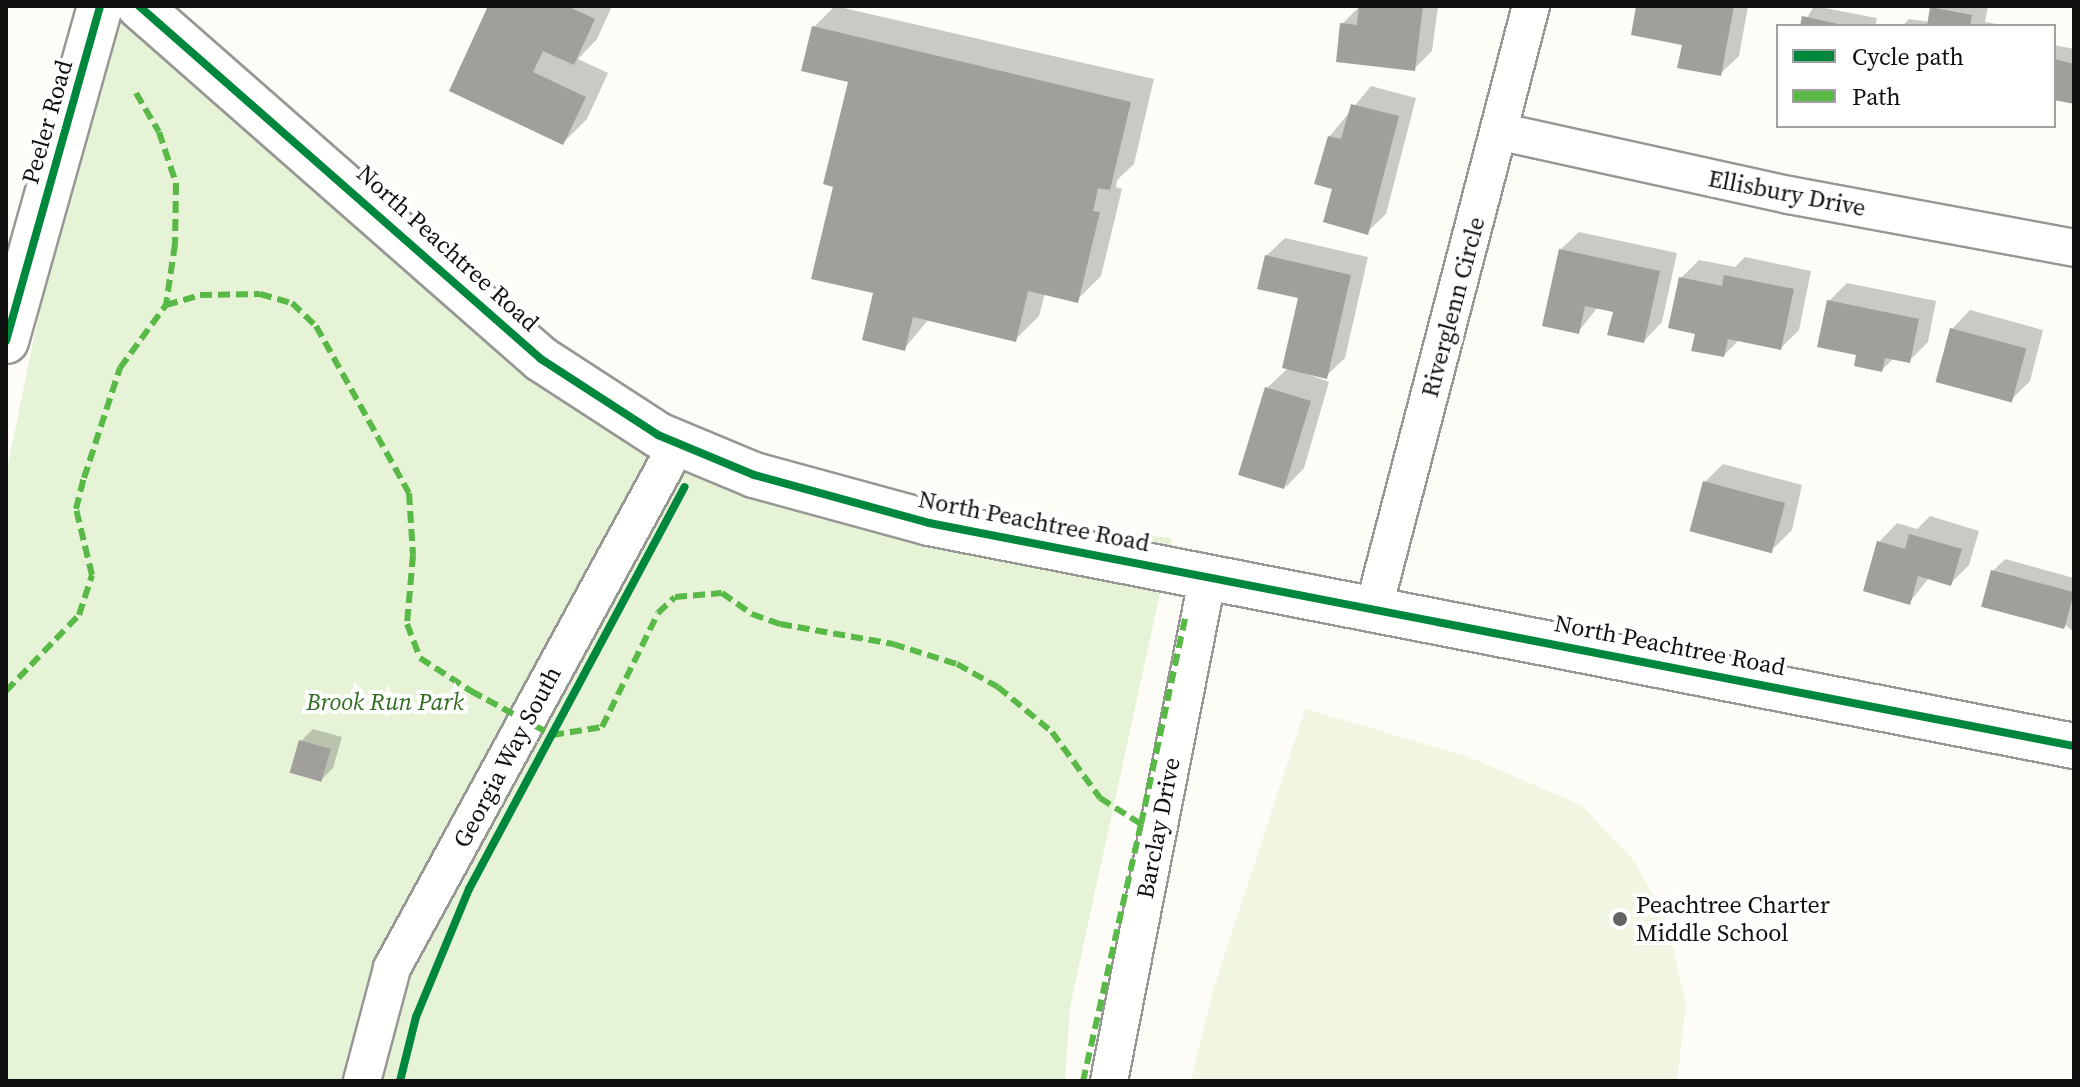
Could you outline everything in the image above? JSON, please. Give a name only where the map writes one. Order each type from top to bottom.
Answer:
[{"type":"street","name":"Peeler Road","points":[[6,341],[100,6]]},
{"type":"street","name":"North Peachtree Road","points":[[139,6],[541,359],[678,443],[754,475],[929,523],[1374,607],[2074,746]]},
{"type":"street","name":"Riverglenn Circle","points":[[1374,607],[1502,132],[1531,6]]},
{"type":"street","name":"Ellisbury Drive","points":[[1502,132],[1789,195],[2074,248]]},
{"type":"street","name":"Georgia Way South","points":[[362,1081],[392,968],[678,443]]},
{"type":"street","name":"Barclay Drive","points":[[1109,1081],[1208,575]]},
{"type":"green space","name":"Brook Run Park","points":[[102,6],[138,6],[534,341],[798,496],[1172,538],[1070,1007],[1065,1081],[6,1081],[6,474]]},
{"type":"green space","points":[[1305,709],[1466,756],[1581,805],[1635,862],[1667,922],[1686,1004],[1677,1081],[1191,1081],[1212,994]]},
{"type":"building","points":[[488,6],[567,6],[595,19],[574,65],[543,51],[533,72],[586,97],[563,145],[449,91]]},
{"type":"building","points":[[1359,6],[1423,6],[1415,71],[1336,62],[1340,23],[1357,25]]},
{"type":"building","points":[[1636,6],[1734,6],[1721,76],[1677,68],[1682,45],[1631,35]]},
{"type":"building","points":[[1930,7],[1972,15],[1970,24],[1927,24]]},
{"type":"building","points":[[1802,16],[1838,24],[1800,24]]},
{"type":"building","points":[[812,26],[1131,102],[1110,190],[1098,188],[1093,211],[1100,212],[1078,303],[1028,291],[1016,342],[913,317],[905,351],[862,340],[873,293],[811,279],[833,187],[823,184],[848,82],[801,71]]},
{"type":"building","points":[[2056,60],[2074,64],[2074,104],[2056,100]]},
{"type":"building","points":[[1351,104],[1399,116],[1368,235],[1323,222],[1332,189],[1314,184],[1328,136],[1341,139]]},
{"type":"building","points":[[1559,249],[1660,271],[1644,343],[1607,335],[1613,312],[1585,306],[1579,334],[1542,326]]},
{"type":"building","points":[[1265,255],[1351,275],[1327,379],[1282,368],[1298,298],[1257,289]]},
{"type":"building","points":[[1724,275],[1794,289],[1781,350],[1728,339],[1724,357],[1691,351],[1695,334],[1668,328],[1679,277],[1722,286]]},
{"type":"building","points":[[1827,300],[1919,319],[1910,363],[1885,358],[1882,372],[1854,366],[1856,355],[1817,347]]},
{"type":"building","points":[[1950,328],[2026,348],[2012,403],[1936,382]]},
{"type":"building","points":[[1265,387],[1311,401],[1284,489],[1238,475]]},
{"type":"building","points":[[1703,481],[1785,503],[1772,553],[1690,531]]},
{"type":"building","points":[[1909,534],[1962,549],[1951,586],[1918,576],[1910,605],[1863,591],[1877,541],[1905,549]]},
{"type":"building","points":[[1991,570],[2074,592],[2064,629],[1981,607]]},
{"type":"building","points":[[299,740],[331,749],[321,782],[290,773]]},
{"type":"marked path","points":[[136,93],[159,132],[176,183],[175,244],[166,305]]},
{"type":"marked path","points":[[6,691],[79,615],[92,575],[76,509],[84,478],[120,368],[166,305],[200,295],[260,294],[292,303],[316,326],[409,493],[413,555],[407,624],[420,658],[471,691],[552,735],[602,727],[658,613],[675,597],[722,593],[752,614],[780,624],[893,644],[957,664],[998,687],[1052,732],[1100,798],[1141,824],[1083,1081]]},
{"type":"marked path","points":[[1141,824],[1185,619]]},
{"type":"cycle path","points":[[6,341],[100,6]]},
{"type":"cycle path","points":[[139,6],[541,359],[658,435],[754,475],[929,523],[2074,746]]},
{"type":"cycle path","points":[[400,1081],[416,1017],[469,889],[685,487]]},
{"type":"place","name":"Peachtree Charter Middle School","points":[[1620,919]]}]
